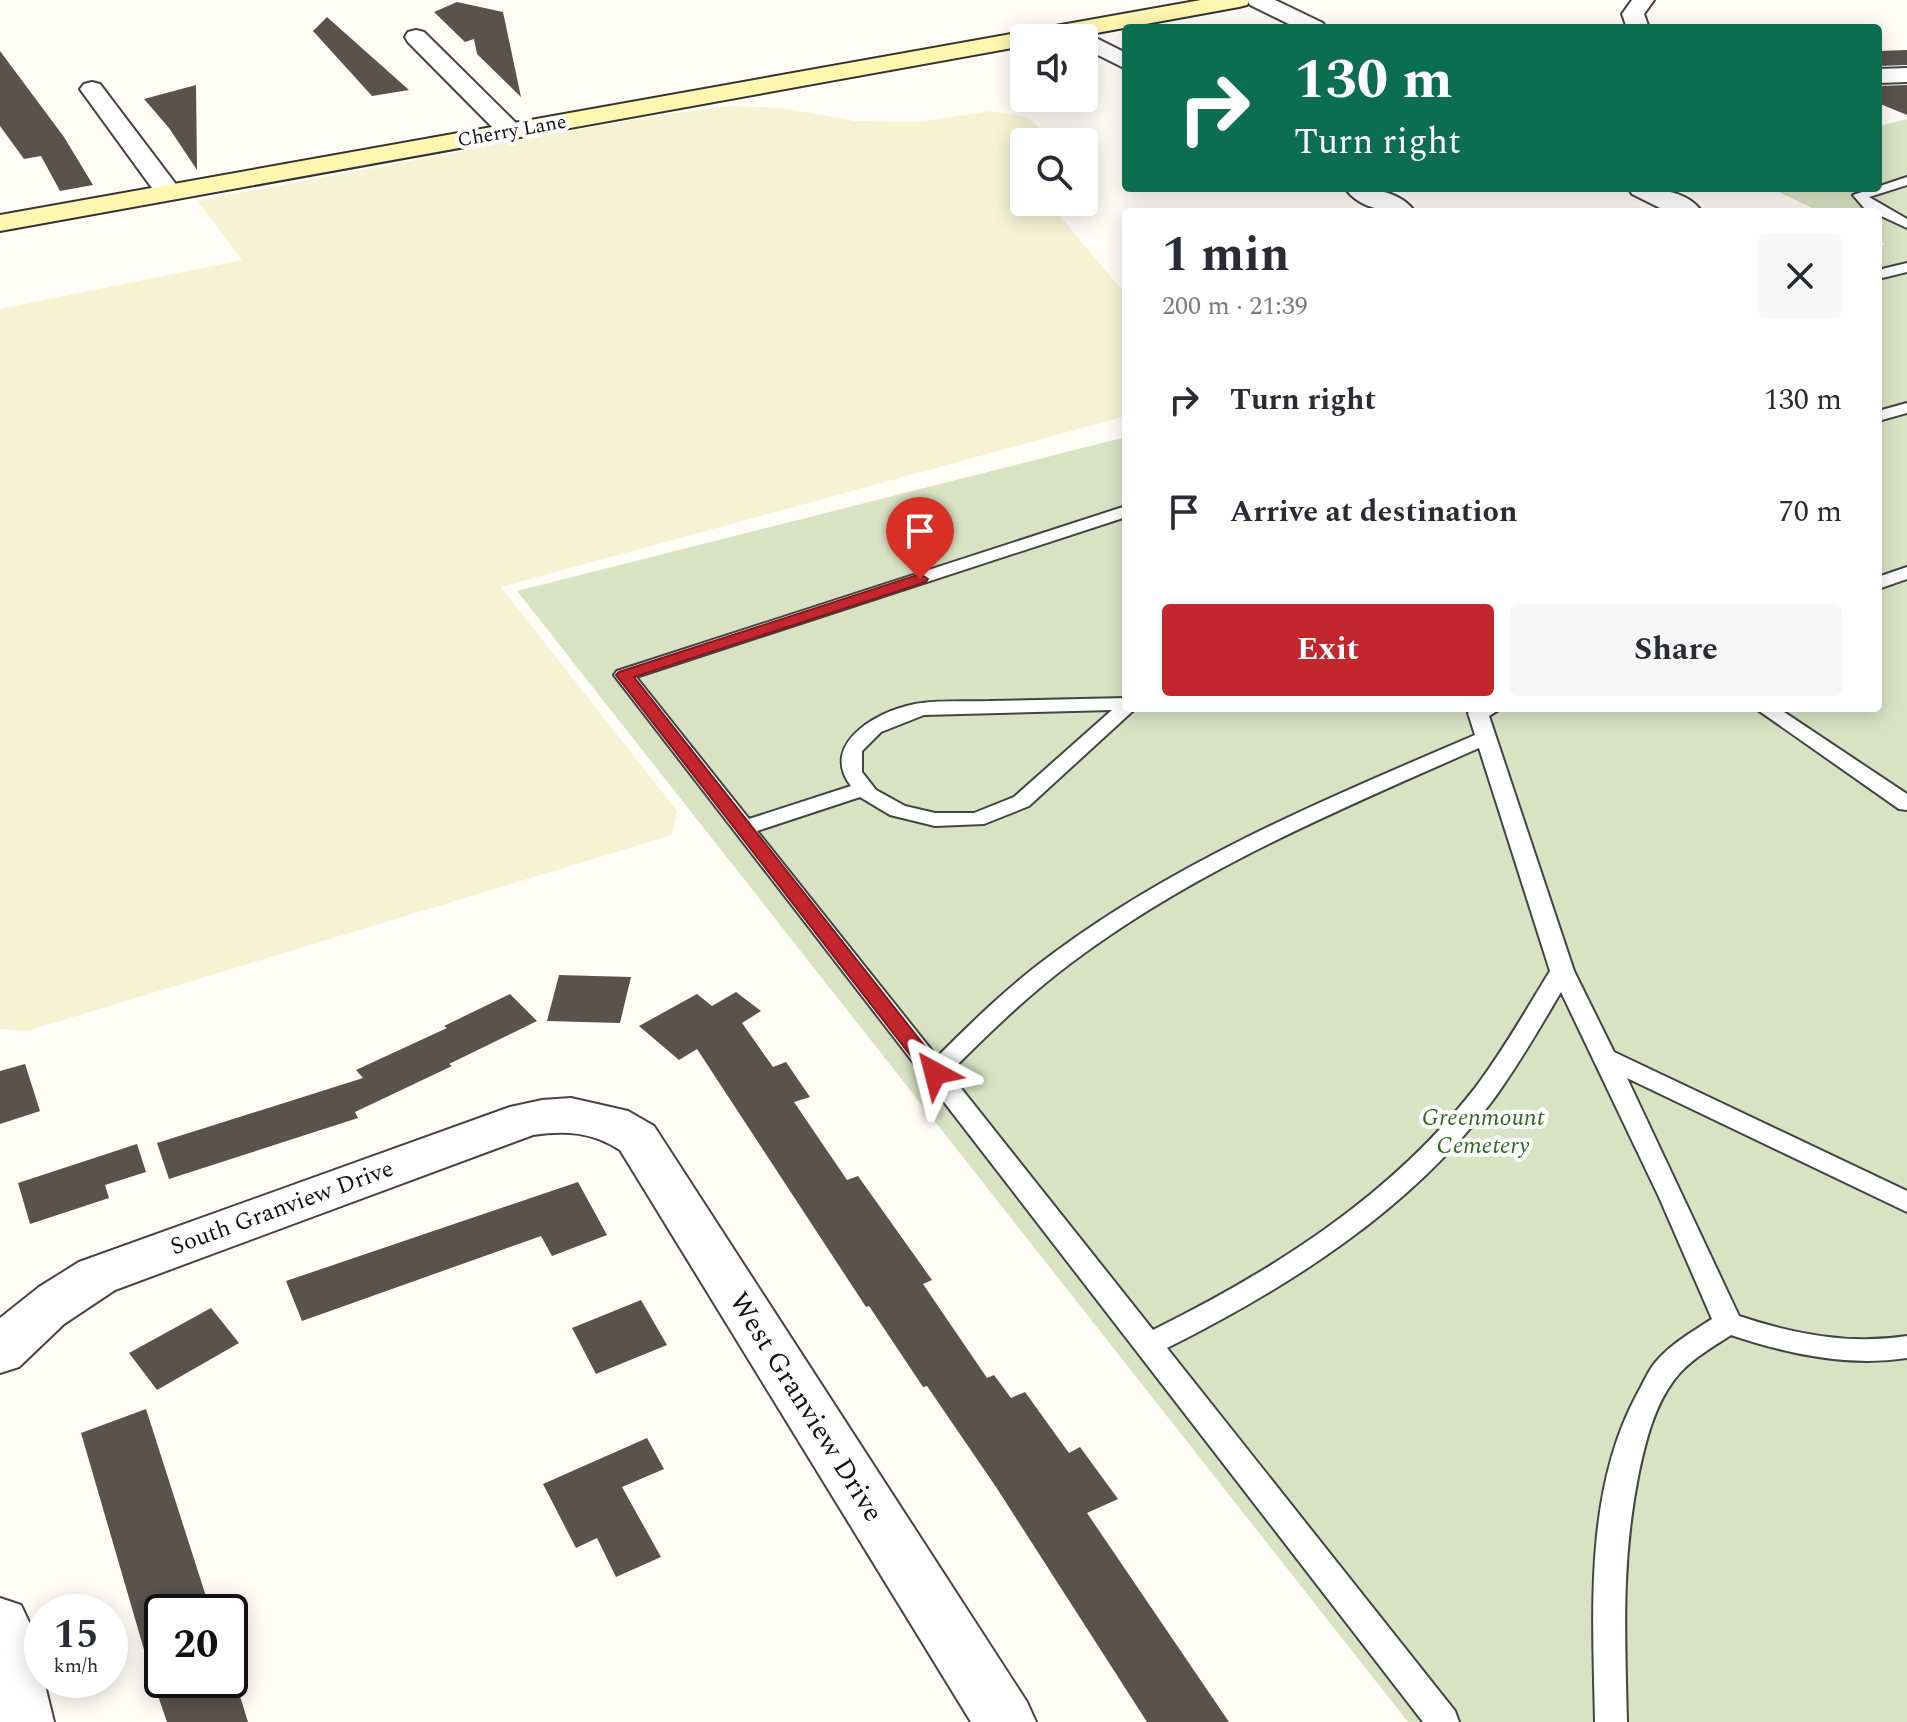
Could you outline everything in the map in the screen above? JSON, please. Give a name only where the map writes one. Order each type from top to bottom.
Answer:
[{"type":"street","points":[[1132,24],[1239,0]]},
{"type":"street","points":[[1258,0],[1307,24]]},
{"type":"street","points":[[1637,24],[1633,14],[1643,0]]},
{"type":"street","points":[[1098,32],[1122,26]]},
{"type":"street","points":[[416,37],[510,131]]},
{"type":"street","name":"Cherry Lane","points":[[0,223],[1010,42]]},
{"type":"street","points":[[1098,47],[1122,60]]},
{"type":"street","points":[[1882,76],[1907,75]]},
{"type":"street","points":[[92,89],[169,193]]},
{"type":"street","points":[[1365,192],[1395,208]]},
{"type":"street","points":[[1649,192],[1681,208]]},
{"type":"street","name":"South Granview Drive","points":[[0,1352],[23,1326],[57,1299],[97,1276],[527,1119],[558,1114],[588,1115]]},
{"type":"street","name":"West Granview Drive","points":[[588,1115],[619,1125],[637,1138],[1005,1722]]},
{"type":"street","points":[[0,1624],[23,1722]]},
{"type":"lane","points":[[1882,188],[1907,181]]},
{"type":"lane","points":[[1870,192],[1860,195],[1875,208]]},
{"type":"lane","points":[[1882,212],[1907,224]]},
{"type":"lane","points":[[1882,274],[1907,267]]},
{"type":"lane","points":[[1882,415],[1907,408]]},
{"type":"lane","points":[[1122,512],[624,675],[1443,1722]]},
{"type":"lane","points":[[1882,582],[1907,573]]},
{"type":"lane","points":[[1122,706],[921,709],[896,715],[874,726],[859,739],[850,754],[850,771],[861,790],[889,808],[931,820],[961,820],[990,815],[1016,805],[1034,793],[1122,710]]},
{"type":"lane","points":[[1482,712],[1485,738],[1562,971],[1672,1197],[1728,1323],[1754,1332],[1854,1352],[1880,1352],[1907,1347]]},
{"type":"lane","points":[[1771,712],[1907,804]]},
{"type":"lane","points":[[935,1073],[994,1014],[1064,956],[1137,906],[1214,862],[1485,738]]},
{"type":"lane","points":[[744,828],[861,790]]},
{"type":"lane","points":[[1148,1345],[1244,1298],[1315,1254],[1377,1207],[1429,1158],[1473,1108],[1562,971]]},
{"type":"lane","points":[[1601,1056],[1907,1202]]},
{"type":"lane","points":[[1611,1722],[1608,1583],[1614,1521],[1634,1428],[1663,1373],[1687,1349],[1728,1323]]},
{"type":"shaded area","points":[[732,106],[781,108],[855,121],[921,122],[989,111],[1027,117],[1040,128],[1010,128],[1010,216],[1060,216],[1122,290],[1122,417],[501,587],[677,811],[672,835],[27,1031],[0,1029],[0,309],[242,260],[198,201],[645,117]]},
{"type":"green space","name":"Greenmount Cemetery","points":[[1907,119],[1907,1722],[1408,1722],[517,591],[1122,438],[1122,712],[1882,712],[1882,245],[1885,244],[1882,242],[1882,208],[1812,208],[1779,192],[1882,192],[1882,125]]},
{"type":"building","points":[[457,2],[503,12],[521,97],[477,54],[474,39],[465,42],[434,12]]},
{"type":"building","points":[[327,17],[409,90],[372,96],[313,31]]},
{"type":"building","points":[[1907,50],[1907,65],[1882,66],[1882,51]]},
{"type":"building","points":[[0,51],[64,137],[93,185],[60,191],[41,156],[24,159],[0,126]]},
{"type":"building","points":[[196,85],[197,170],[169,128],[144,99]]},
{"type":"building","points":[[1907,85],[1907,115],[1882,105],[1882,86]]},
{"type":"building","points":[[559,975],[631,977],[620,1023],[547,1021]]},
{"type":"building","points":[[736,992],[761,1011],[742,1023],[773,1067],[786,1062],[810,1097],[794,1102],[847,1180],[858,1176],[932,1280],[923,1284],[987,1378],[994,1375],[1011,1398],[1025,1392],[1069,1453],[1080,1447],[1118,1499],[1087,1513],[1229,1722],[1147,1722],[996,1487],[927,1386],[923,1387],[869,1306],[866,1307],[697,1049],[679,1060],[639,1026],[697,994],[712,1006]]},
{"type":"building","points":[[510,994],[537,1021],[355,1112],[358,1118],[169,1179],[157,1143],[363,1078],[356,1070],[447,1028],[444,1026]]},
{"type":"building","points":[[25,1064],[40,1111],[0,1124],[0,1071]]},
{"type":"building","points":[[137,1144],[146,1172],[105,1185],[109,1198],[30,1224],[18,1183]]},
{"type":"building","points":[[578,1182],[607,1235],[552,1256],[541,1236],[302,1321],[286,1281]]},
{"type":"building","points":[[641,1300],[667,1345],[596,1374],[572,1328]]},
{"type":"building","points":[[211,1308],[239,1343],[157,1390],[129,1353]]},
{"type":"building","points":[[146,1409],[205,1594],[144,1594],[144,1650],[128,1594],[81,1433]]},
{"type":"building","points":[[647,1438],[664,1469],[622,1487],[661,1557],[616,1577],[597,1538],[576,1548],[543,1484]]},
{"type":"building","points":[[159,1698],[241,1698],[248,1722],[167,1722]]},
{"type":"route","points":[[920,579],[624,675],[935,1073]]}]
